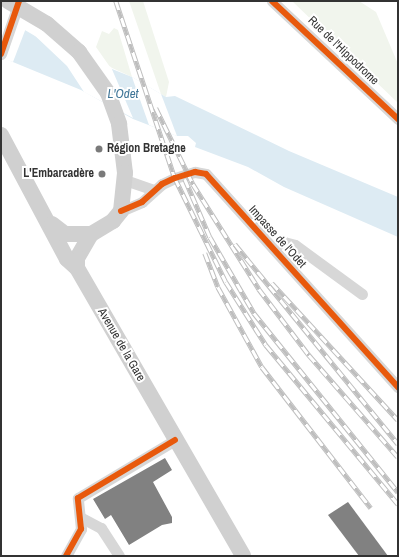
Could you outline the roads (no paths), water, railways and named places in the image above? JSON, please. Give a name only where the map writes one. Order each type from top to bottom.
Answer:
[{"type":"main road","points":[[15,3],[54,29],[84,57],[99,77],[114,110],[123,145],[125,180],[121,211],[114,221],[91,234],[65,234],[52,224]]},
{"type":"main road","name":"Avenue de la Gare","points":[[1,135],[52,224],[67,259],[77,268],[243,556]]},
{"type":"main road","points":[[77,268],[77,258],[91,234]]},
{"type":"street","name":"Rue de l'Hippodrome","points":[[274,2],[398,119]]},
{"type":"street","points":[[1,54],[14,22],[15,3]]},
{"type":"street","name":"Impasse de l'Odet","points":[[121,211],[142,202],[154,190],[175,178],[195,172],[206,174],[398,387]]},
{"type":"street","points":[[125,180],[154,190]]},
{"type":"street","points":[[272,248],[284,242],[295,245],[362,294]]},
{"type":"street","points":[[66,556],[80,533],[80,517],[77,501],[82,495],[175,440]]},
{"type":"street","points":[[80,517],[101,528],[119,556]]},
{"type":"water","name":"L'Odet","points":[[1,16],[47,43],[132,77],[166,97],[175,96],[289,151],[398,197],[398,237],[284,187],[248,167],[195,147],[196,143],[188,136],[177,136],[133,119],[81,90],[8,60]]},
{"type":"railway","points":[[116,1],[175,178],[226,282],[266,345],[398,504]]},
{"type":"railway","points":[[156,108],[193,184],[259,289],[309,355],[398,457]]},
{"type":"railway","points":[[185,179],[210,237],[254,313],[398,492]]},
{"type":"railway","points":[[235,244],[398,444]]},
{"type":"railway","points":[[205,253],[218,287],[262,367],[371,508]]},
{"type":"railway","points":[[272,283],[398,420]]},
{"type":"place","name":"Région Bretagne","points":[[99,149]]},
{"type":"place","name":"L'Embarcadère","points":[[102,174]]}]
